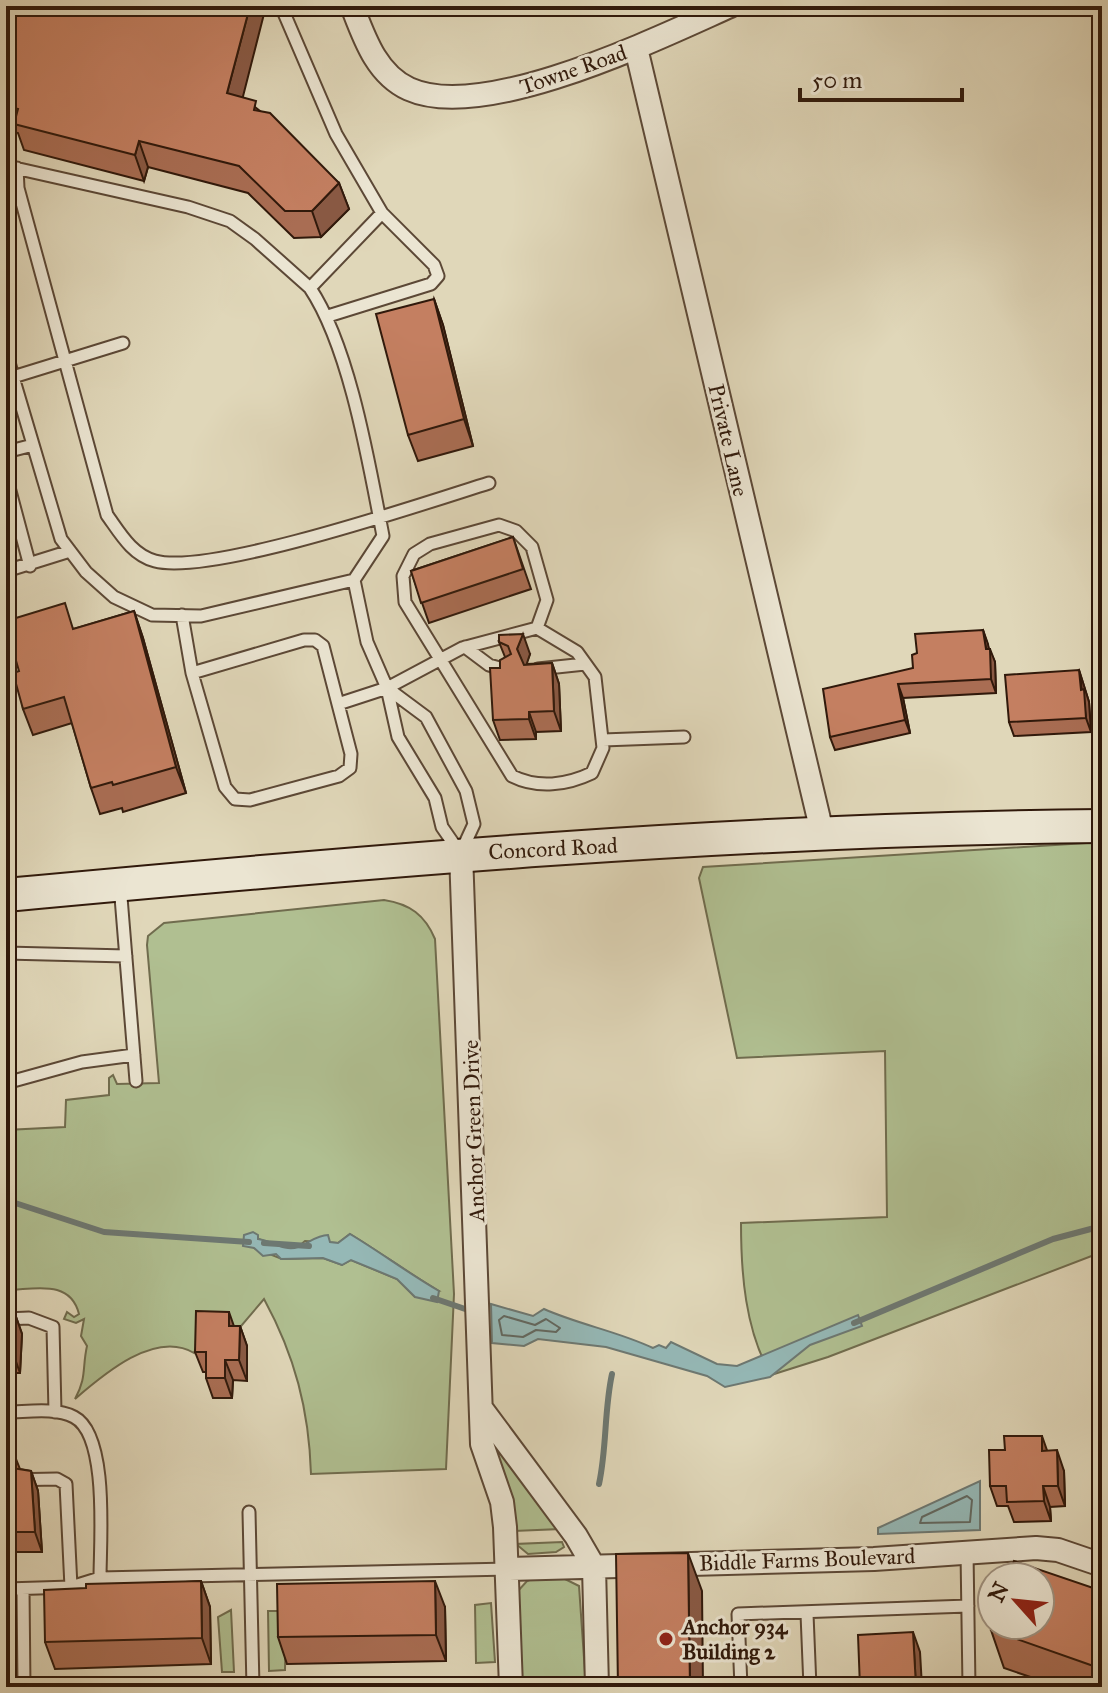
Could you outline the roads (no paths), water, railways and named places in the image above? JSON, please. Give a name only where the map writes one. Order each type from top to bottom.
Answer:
[{"type":"street","name":"Towne Road","points":[[352,6],[372,58],[409,89],[456,98],[511,90],[636,48],[730,6]]},
{"type":"street","name":"Private Lane","points":[[636,48],[822,832]]},
{"type":"street","name":"Concord Road","points":[[6,895],[461,853],[822,832],[1102,826]]},
{"type":"street","name":"Anchor Green Drive","points":[[461,853],[482,1444],[502,1502],[509,1569],[509,1685]]},
{"type":"street","points":[[481,1408],[576,1536],[594,1567],[597,1687]]},
{"type":"street","name":"Biddle Farms Boulevard","points":[[509,1569],[874,1559],[967,1551],[1058,1550],[1102,1565]]},
{"type":"lane","points":[[281,6],[336,134],[382,213],[434,265],[438,276],[431,284],[328,316]]},
{"type":"lane","points":[[6,351],[10,378],[61,539],[86,572],[114,597],[152,615],[201,616],[354,580],[383,536],[379,516],[369,463],[328,316],[310,288],[230,221],[188,207],[12,167],[107,515],[131,547],[154,561],[184,563],[251,550],[379,516],[489,483]]},
{"type":"lane","points":[[310,288],[382,213]]},
{"type":"lane","points":[[10,378],[123,343]]},
{"type":"lane","points":[[6,452],[33,445]]},
{"type":"lane","points":[[6,476],[30,566]]},
{"type":"lane","points":[[338,704],[387,688],[441,659],[465,647],[537,628],[577,652],[595,677],[603,740],[592,773],[571,784],[526,783],[512,776],[441,659],[405,602],[403,576],[414,554],[430,544],[499,525],[516,531],[532,547],[547,600],[537,628]]},
{"type":"lane","points":[[6,571],[70,551]]},
{"type":"lane","points":[[354,580],[367,642],[387,688],[398,737],[435,798],[442,827],[461,853],[474,824],[466,791],[426,717],[387,688]]},
{"type":"lane","points":[[182,615],[192,673],[225,787],[235,799],[250,800],[339,776],[350,768],[351,754],[323,646],[315,640],[304,640],[192,673]]},
{"type":"lane","points":[[465,647],[489,665],[510,672]]},
{"type":"lane","points":[[533,669],[585,664]]},
{"type":"lane","points":[[603,740],[684,737]]},
{"type":"lane","points":[[120,885],[136,1081]]},
{"type":"lane","points":[[6,953],[126,956]]},
{"type":"lane","points":[[6,1083],[82,1062],[134,1055]]},
{"type":"lane","points":[[6,1319],[29,1318],[53,1327],[55,1412]]},
{"type":"lane","points":[[6,1412],[55,1412],[77,1418],[93,1438],[99,1477],[100,1578]]},
{"type":"lane","points":[[6,1480],[57,1479],[66,1484],[71,1587]]},
{"type":"lane","points":[[249,1512],[253,1687]]},
{"type":"lane","points":[[967,1551],[969,1687]]},
{"type":"lane","points":[[6,1589],[71,1587],[100,1578],[509,1569]]},
{"type":"lane","points":[[23,1589],[24,1687]]},
{"type":"lane","points":[[741,1687],[738,1614],[968,1606]]},
{"type":"lane","points":[[807,1614],[810,1687]]},
{"type":"water","points":[[253,1232],[258,1239],[293,1248],[324,1235],[328,1235],[330,1242],[338,1243],[350,1234],[439,1291],[437,1302],[415,1297],[397,1279],[351,1260],[342,1265],[323,1258],[281,1259],[276,1254],[263,1256],[254,1248],[243,1246],[244,1235]]},
{"type":"water","points":[[491,1304],[533,1316],[544,1309],[653,1348],[659,1345],[666,1348],[671,1342],[717,1364],[737,1366],[858,1315],[862,1326],[810,1345],[770,1377],[725,1387],[707,1376],[606,1347],[538,1339],[524,1346],[492,1343]]},
{"type":"water","points":[[980,1481],[980,1530],[878,1534],[878,1528]]},
{"type":"waterway","points":[[1100,682],[1102,700]]},
{"type":"waterway","points":[[6,1200],[104,1232],[249,1242]]},
{"type":"waterway","points":[[854,1323],[1053,1239],[1102,1226]]},
{"type":"waterway","points":[[264,1243],[309,1246]]},
{"type":"waterway","points":[[433,1298],[471,1311]]},
{"type":"waterway","points":[[599,1484],[612,1374]]},
{"type":"place","name":"Anchor 934 Building 2","points":[[666,1639]]}]
